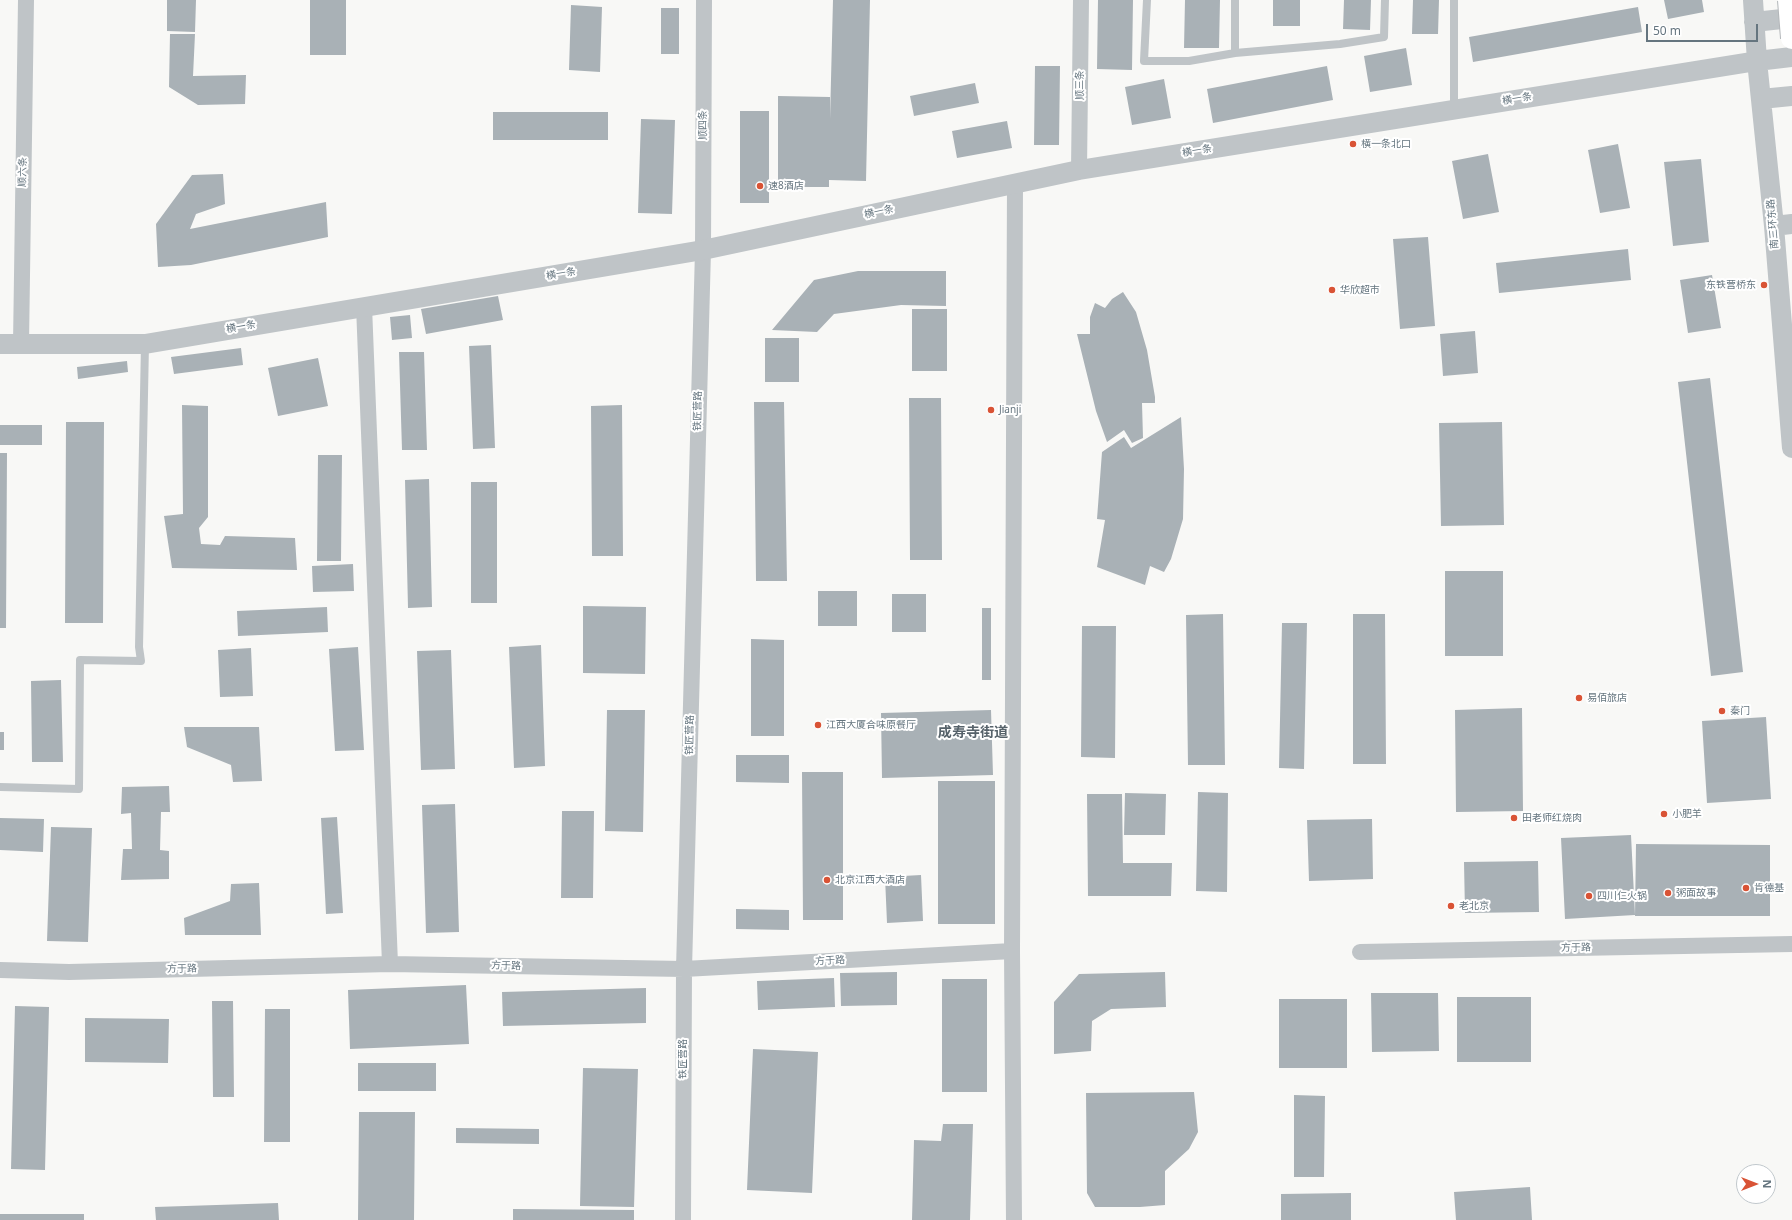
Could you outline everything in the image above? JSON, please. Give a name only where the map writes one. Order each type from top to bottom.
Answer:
[{"type":"highway","points":[[1789,0],[1792,38]]},
{"type":"street","name":"顺六条","points":[[21,344],[26,0]]},
{"type":"street","name":"顺四条","points":[[703,250],[704,0]]},
{"type":"street","name":"顺三条","points":[[1079,170],[1080,0]]},
{"type":"street","name":"南三环东路","points":[[1753,0],[1761,99],[1783,225],[1792,448]]},
{"type":"street","points":[[1754,22],[1792,18]]},
{"type":"street","name":"横一条","points":[[0,344],[145,344],[703,250],[1079,170],[1757,61],[1792,57]]},
{"type":"street","points":[[1761,99],[1792,96]]},
{"type":"street","points":[[1014,1220],[1012,951],[1015,183]]},
{"type":"street","name":"铁匠营路","points":[[682,1220],[684,969],[703,250]]},
{"type":"street","points":[[364,306],[390,964]]},
{"type":"street","name":"方于路","points":[[1360,952],[1792,944]]},
{"type":"street","name":"方于路","points":[[0,970],[69,972],[390,964],[684,969],[1012,951]]},
{"type":"lane","points":[[1147,0],[1144,61],[1189,61],[1235,53],[1340,44],[1384,37],[1385,0]]},
{"type":"lane","points":[[1235,0],[1235,53]]},
{"type":"lane","points":[[1454,0],[1454,110]]},
{"type":"lane","points":[[0,787],[79,789],[80,660],[140,661],[139,647],[145,344]]},
{"type":"building","points":[[167,0],[196,0],[195,32],[167,31]]},
{"type":"building","points":[[310,0],[346,0],[346,55],[310,55]]},
{"type":"building","points":[[833,0],[870,0],[866,181],[829,180],[829,187],[778,187],[778,96],[830,97],[830,119]]},
{"type":"building","points":[[1098,0],[1133,0],[1132,70],[1097,69]]},
{"type":"building","points":[[1185,0],[1220,0],[1219,48],[1184,48]]},
{"type":"building","points":[[1273,0],[1300,0],[1300,26],[1273,26]]},
{"type":"building","points":[[1344,0],[1371,0],[1370,30],[1343,29]]},
{"type":"building","points":[[1413,0],[1439,0],[1438,34],[1412,34]]},
{"type":"building","points":[[1664,0],[1702,0],[1704,12],[1668,19]]},
{"type":"building","points":[[571,5],[602,7],[600,72],[569,70]]},
{"type":"building","points":[[1638,7],[1642,32],[1473,62],[1469,37]]},
{"type":"building","points":[[661,8],[679,8],[679,54],[661,54]]},
{"type":"building","points":[[170,34],[195,34],[193,76],[246,75],[245,104],[198,105],[169,87]]},
{"type":"building","points":[[1406,48],[1412,85],[1370,92],[1364,56]]},
{"type":"building","points":[[1035,66],[1060,66],[1059,145],[1034,145]]},
{"type":"building","points":[[1327,66],[1333,100],[1213,123],[1207,89]]},
{"type":"building","points":[[1164,79],[1171,118],[1132,125],[1125,87]]},
{"type":"building","points":[[975,83],[979,103],[914,116],[910,96]]},
{"type":"building","points":[[740,111],[769,111],[769,203],[740,203]]},
{"type":"building","points":[[493,112],[608,112],[608,140],[493,140]]},
{"type":"building","points":[[641,119],[675,120],[672,214],[638,213]]},
{"type":"building","points":[[1007,121],[1012,148],[957,158],[952,131]]},
{"type":"building","points":[[1618,144],[1630,208],[1600,213],[1588,150]]},
{"type":"building","points":[[1488,154],[1499,212],[1463,219],[1452,161]]},
{"type":"building","points":[[1701,159],[1709,242],[1673,246],[1664,162]]},
{"type":"building","points":[[223,174],[225,204],[196,214],[190,229],[326,202],[328,237],[191,265],[158,267],[156,224],[192,175]]},
{"type":"building","points":[[1428,237],[1435,326],[1400,329],[1393,239]]},
{"type":"building","points":[[1628,249],[1631,280],[1499,293],[1496,263]]},
{"type":"building","points":[[858,271],[946,271],[946,306],[901,305],[834,314],[817,332],[772,330],[814,280]]},
{"type":"building","points":[[1712,275],[1721,328],[1688,333],[1680,280]]},
{"type":"building","points":[[1123,292],[1136,312],[1147,350],[1155,397],[1155,403],[1142,403],[1143,438],[1132,443],[1124,430],[1107,442],[1096,411],[1077,334],[1090,334],[1090,317],[1095,303],[1105,308],[1112,299]]},
{"type":"building","points":[[498,296],[503,320],[426,334],[421,309]]},
{"type":"building","points":[[912,309],[947,309],[947,371],[912,371]]},
{"type":"building","points":[[410,315],[412,338],[392,340],[390,317]]},
{"type":"building","points":[[1475,331],[1478,373],[1443,376],[1440,334]]},
{"type":"building","points":[[765,338],[799,338],[799,382],[765,382]]},
{"type":"building","points":[[491,345],[495,448],[473,449],[469,346]]},
{"type":"building","points":[[241,348],[243,365],[174,374],[171,357]]},
{"type":"building","points":[[399,352],[424,352],[427,450],[402,450]]},
{"type":"building","points":[[318,358],[328,406],[278,416],[268,368]]},
{"type":"building","points":[[127,361],[128,372],[78,379],[77,367]]},
{"type":"building","points":[[1710,378],[1743,672],[1711,676],[1678,382]]},
{"type":"building","points":[[909,398],[941,398],[942,560],[910,560]]},
{"type":"building","points":[[754,402],[784,402],[787,581],[756,581]]},
{"type":"building","points":[[182,405],[208,406],[208,517],[199,528],[201,544],[220,545],[225,536],[295,538],[297,570],[172,568],[164,516],[183,514]]},
{"type":"building","points":[[622,405],[623,556],[592,556],[591,406]]},
{"type":"building","points":[[1181,417],[1184,469],[1183,519],[1171,559],[1164,572],[1150,566],[1145,585],[1097,567],[1105,520],[1097,519],[1102,452],[1124,437],[1131,448]]},
{"type":"building","points":[[66,422],[104,422],[103,623],[65,623]]},
{"type":"building","points":[[1502,422],[1504,525],[1441,526],[1439,423]]},
{"type":"building","points":[[0,425],[42,425],[42,445],[0,445]]},
{"type":"building","points":[[0,453],[7,453],[6,628],[0,628]]},
{"type":"building","points":[[318,455],[342,455],[341,561],[317,561]]},
{"type":"building","points":[[429,479],[432,607],[408,608],[405,480]]},
{"type":"building","points":[[471,482],[497,482],[497,603],[471,603]]},
{"type":"building","points":[[353,564],[354,591],[313,592],[312,566]]},
{"type":"building","points":[[1445,571],[1503,571],[1503,656],[1445,656]]},
{"type":"building","points":[[818,591],[857,591],[857,626],[818,626]]},
{"type":"building","points":[[892,594],[926,594],[926,632],[892,632]]},
{"type":"building","points":[[583,606],[646,607],[645,674],[583,673]]},
{"type":"building","points":[[327,607],[328,632],[238,636],[237,611]]},
{"type":"building","points":[[982,608],[991,608],[991,680],[982,680]]},
{"type":"building","points":[[1223,614],[1225,765],[1188,765],[1186,615]]},
{"type":"building","points":[[1353,614],[1385,614],[1386,764],[1353,764]]},
{"type":"building","points":[[1282,623],[1307,623],[1304,769],[1279,768]]},
{"type":"building","points":[[1082,626],[1116,626],[1115,758],[1081,757]]},
{"type":"building","points":[[751,639],[784,640],[784,736],[751,736]]},
{"type":"building","points":[[541,645],[545,766],[514,768],[509,647]]},
{"type":"building","points":[[358,647],[364,750],[335,751],[329,649]]},
{"type":"building","points":[[251,648],[253,696],[220,697],[218,650]]},
{"type":"building","points":[[451,650],[455,769],[421,770],[417,651]]},
{"type":"building","points":[[61,680],[63,762],[32,762],[31,681]]},
{"type":"building","points":[[1522,708],[1523,811],[1456,812],[1455,710]]},
{"type":"building","points":[[607,710],[645,710],[643,832],[605,831]]},
{"type":"building","points":[[991,710],[993,775],[882,778],[881,713]]},
{"type":"building","points":[[1766,717],[1771,799],[1707,803],[1702,721]]},
{"type":"building","points":[[184,727],[259,727],[262,781],[233,782],[231,765],[187,747]]},
{"type":"building","points":[[0,732],[4,732],[4,750],[0,750]]},
{"type":"building","points":[[736,755],[789,755],[789,783],[736,782]]},
{"type":"building","points":[[802,772],[843,772],[843,920],[803,920]]},
{"type":"building","points":[[938,781],[995,781],[995,924],[938,924]]},
{"type":"building","points":[[169,786],[170,812],[161,812],[160,850],[169,851],[169,879],[121,880],[123,849],[132,849],[131,813],[121,814],[122,787]]},
{"type":"building","points":[[1198,792],[1228,793],[1227,892],[1196,891]]},
{"type":"building","points":[[1125,793],[1166,794],[1165,835],[1124,835]]},
{"type":"building","points":[[1087,794],[1122,794],[1123,863],[1172,863],[1171,896],[1088,896]]},
{"type":"building","points":[[455,804],[459,932],[426,933],[422,805]]},
{"type":"building","points":[[562,811],[594,811],[593,898],[561,898]]},
{"type":"building","points":[[337,817],[343,913],[326,914],[321,818]]},
{"type":"building","points":[[0,818],[44,819],[43,852],[0,850]]},
{"type":"building","points":[[1372,819],[1373,879],[1309,881],[1307,820]]},
{"type":"building","points":[[51,827],[92,828],[88,942],[47,941]]},
{"type":"building","points":[[1631,835],[1635,915],[1565,919],[1561,838]]},
{"type":"building","points":[[1636,844],[1770,845],[1770,916],[1635,916]]},
{"type":"building","points":[[1538,861],[1539,912],[1465,913],[1464,862]]},
{"type":"building","points":[[921,875],[923,921],[887,923],[885,877]]},
{"type":"building","points":[[259,883],[261,935],[185,935],[184,918],[230,901],[231,884]]},
{"type":"building","points":[[736,909],[789,910],[789,930],[736,929]]},
{"type":"building","points":[[897,972],[897,1005],[841,1006],[840,973]]},
{"type":"building","points":[[1165,972],[1166,1007],[1111,1009],[1092,1021],[1091,1051],[1054,1054],[1054,1002],[1079,974]]},
{"type":"building","points":[[834,978],[835,1007],[758,1010],[757,981]]},
{"type":"building","points":[[942,979],[987,979],[987,1092],[942,1092]]},
{"type":"building","points":[[466,985],[469,1044],[350,1049],[348,990]]},
{"type":"building","points":[[646,988],[646,1023],[503,1026],[502,992]]},
{"type":"building","points":[[1371,993],[1438,993],[1439,1051],[1372,1052]]},
{"type":"building","points":[[1457,997],[1531,997],[1531,1062],[1457,1062]]},
{"type":"building","points":[[1279,999],[1347,999],[1347,1068],[1279,1068]]},
{"type":"building","points":[[212,1001],[233,1001],[234,1097],[213,1097]]},
{"type":"building","points":[[15,1006],[49,1007],[45,1170],[11,1169]]},
{"type":"building","points":[[265,1009],[290,1009],[290,1142],[264,1142]]},
{"type":"building","points":[[85,1018],[169,1019],[168,1063],[85,1062]]},
{"type":"building","points":[[753,1049],[818,1052],[812,1193],[747,1190]]},
{"type":"building","points":[[358,1063],[436,1063],[436,1091],[358,1091]]},
{"type":"building","points":[[583,1068],[638,1069],[634,1207],[580,1206]]},
{"type":"building","points":[[1194,1092],[1198,1132],[1189,1149],[1165,1171],[1165,1205],[1140,1207],[1095,1207],[1087,1193],[1086,1093]]},
{"type":"building","points":[[1294,1095],[1325,1096],[1324,1177],[1294,1177]]},
{"type":"building","points":[[359,1112],[415,1112],[414,1220],[358,1220]]},
{"type":"building","points":[[943,1124],[973,1124],[970,1220],[912,1220],[914,1140],[941,1141]]},
{"type":"building","points":[[456,1128],[539,1129],[539,1144],[456,1143]]},
{"type":"building","points":[[1530,1187],[1532,1220],[1456,1220],[1454,1192]]},
{"type":"building","points":[[1351,1193],[1351,1220],[1281,1220],[1281,1194]]},
{"type":"building","points":[[278,1203],[279,1220],[156,1220],[155,1207]]},
{"type":"building","points":[[513,1209],[634,1210],[634,1220],[513,1220]]},
{"type":"building","points":[[0,1214],[84,1214],[84,1220],[0,1220]]},
{"type":"place","name":"横一条北口","points":[[1353,144]]},
{"type":"place","name":"速8酒店","points":[[760,186]]},
{"type":"place","name":"东铁营桥东","points":[[1764,285]]},
{"type":"place","name":"华欣超市","points":[[1332,290]]},
{"type":"place","name":"Jianji","points":[[991,410]]},
{"type":"place","name":"易佰旅店","points":[[1579,698]]},
{"type":"place","name":"秦门","points":[[1722,711]]},
{"type":"place","name":"江西大厦合味原餐厅","points":[[818,725]]},
{"type":"place","name":"小肥羊","points":[[1664,814]]},
{"type":"place","name":"田老师红烧肉","points":[[1514,818]]},
{"type":"place","name":"北京江西大酒店","points":[[827,880]]},
{"type":"place","name":"肯德基","points":[[1746,888]]},
{"type":"place","name":"粥面故事","points":[[1668,893]]},
{"type":"place","name":"四川仁火锅","points":[[1589,896]]},
{"type":"place","name":"老北京","points":[[1451,906]]},
{"type":"district","name":"成寿寺街道","points":[[973,733]]}]
